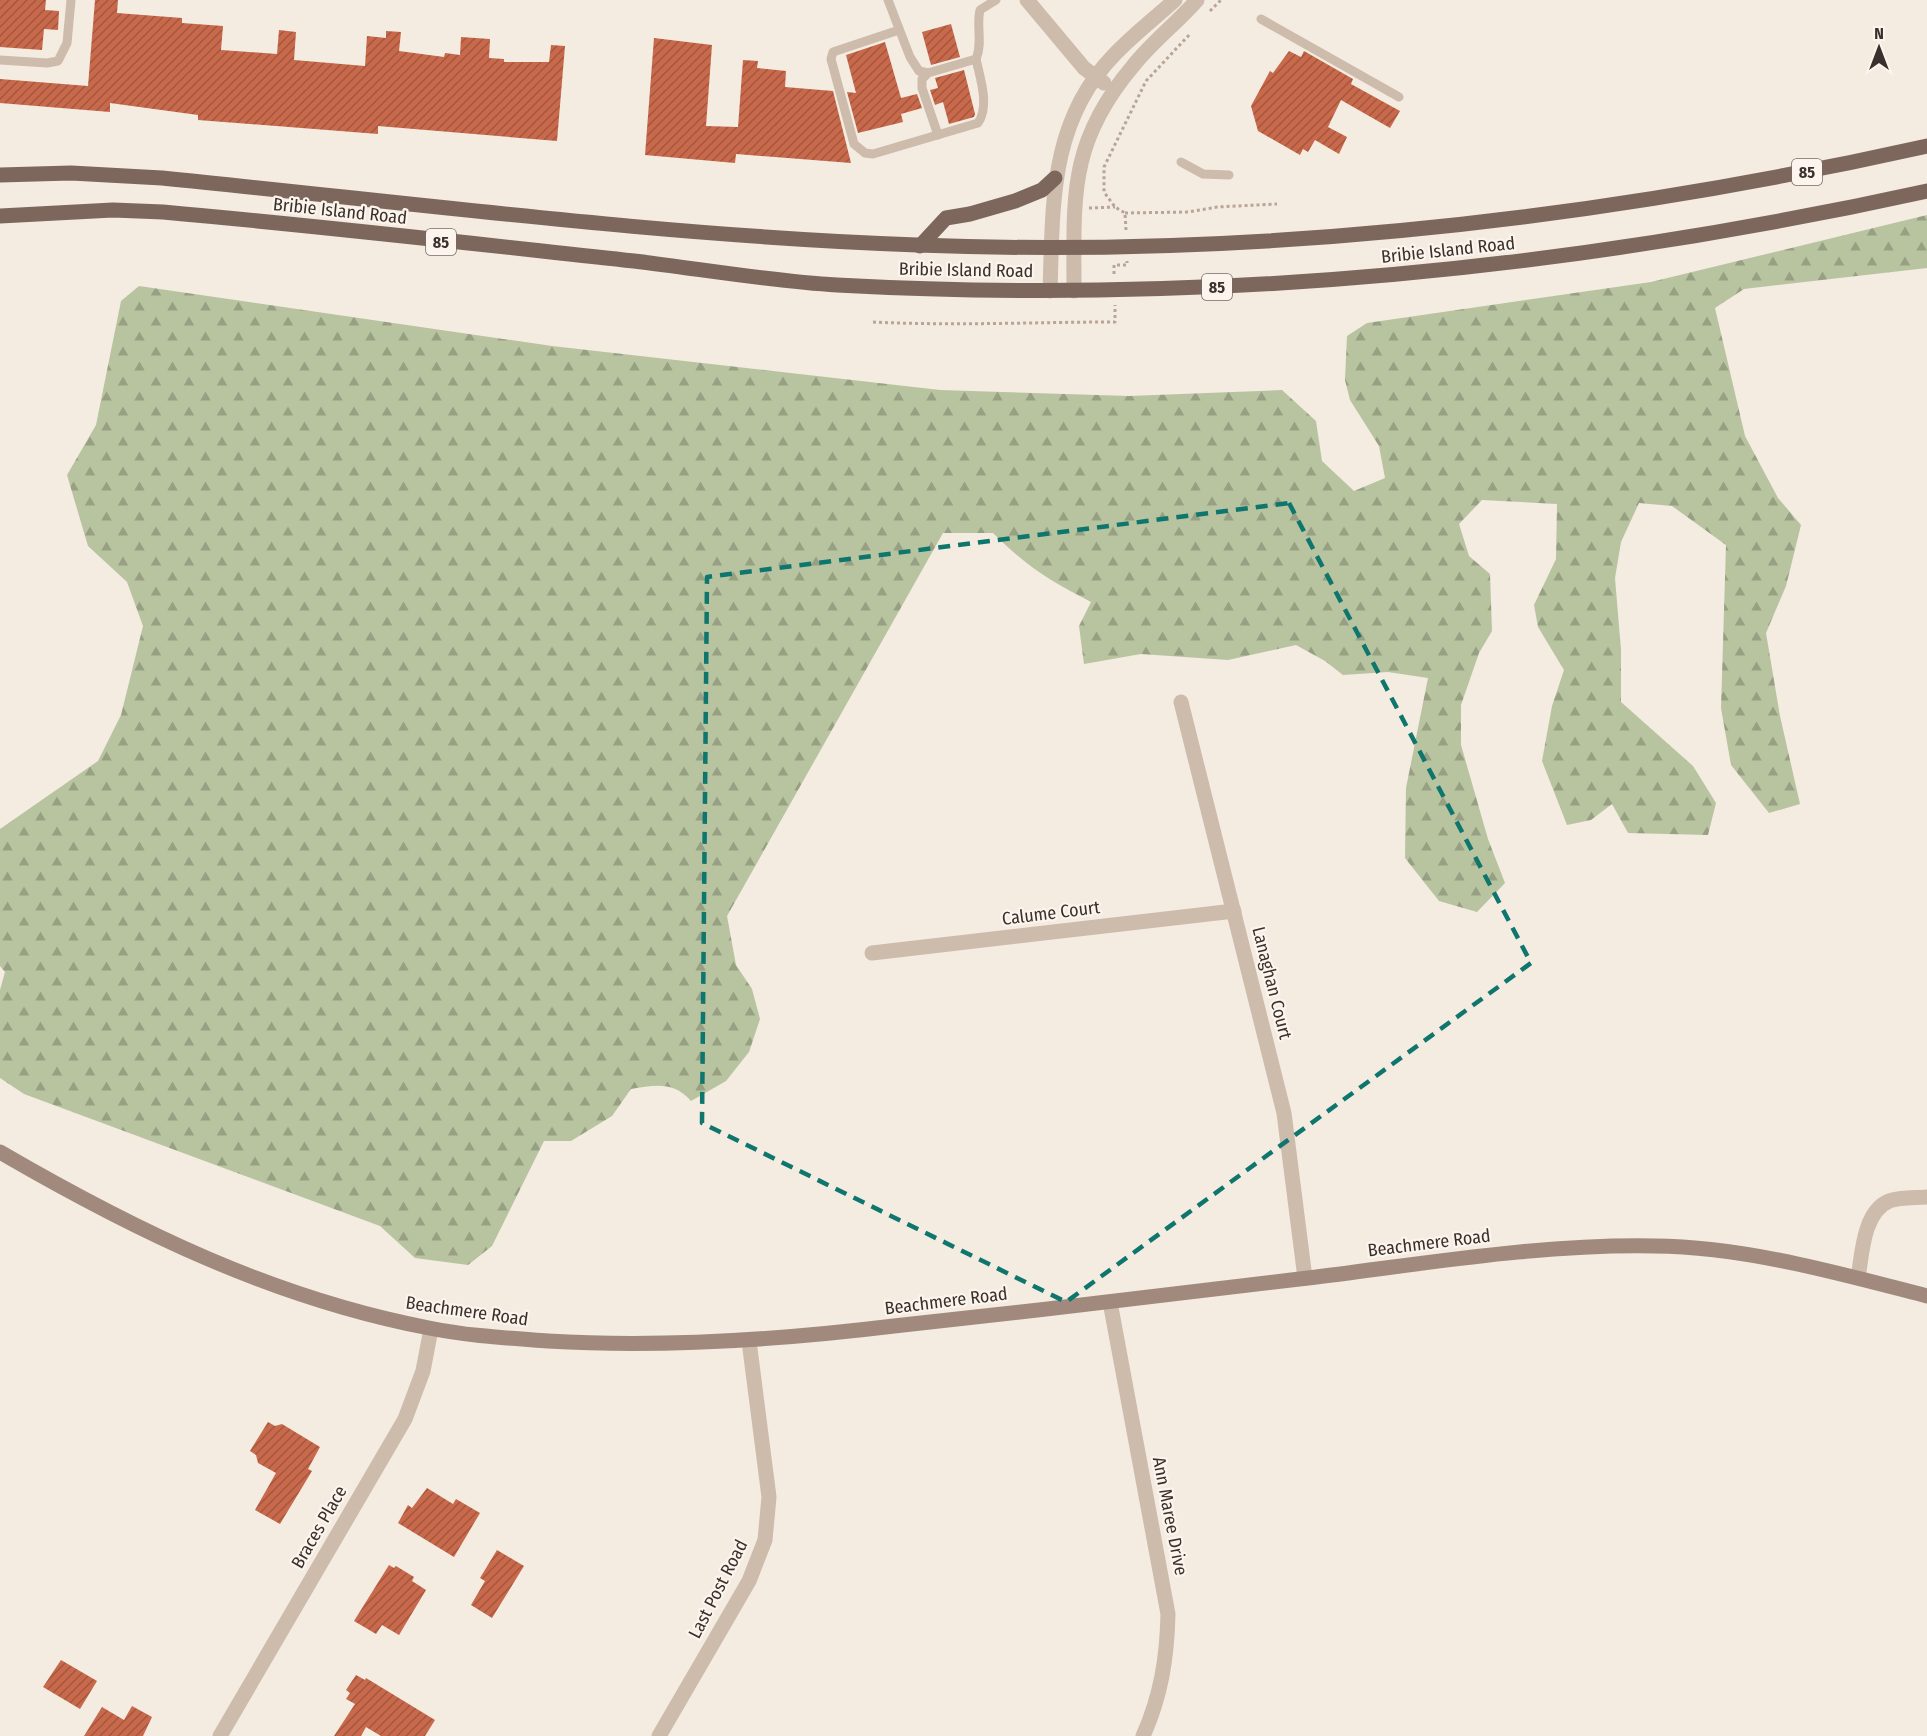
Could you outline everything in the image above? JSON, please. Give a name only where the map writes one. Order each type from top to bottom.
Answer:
[{"type":"main road","name":"Bribie Island Road","points":[[0,175],[71,172],[162,178],[744,237],[920,246],[1074,248],[1231,243],[1502,221],[1747,183],[1927,146]]},
{"type":"main road","points":[[920,246],[946,218],[970,214],[1015,201],[1042,190],[1055,178]]},
{"type":"main road","name":"Bribie Island Road","points":[[0,216],[113,210],[163,212],[829,284],[1074,291],[1280,284],[1473,268],[1712,234],[1927,191]]},
{"type":"main road","name":"Beachmere Road","points":[[0,1152],[129,1224],[185,1251],[310,1297],[430,1329],[486,1336],[580,1343],[658,1345],[749,1341],[1110,1302],[1534,1251],[1654,1246],[1746,1254],[1858,1278],[1927,1296]]},
{"type":"street","points":[[1027,0],[1084,68],[1114,90]]},
{"type":"street","points":[[1050,291],[1055,178],[1064,141],[1081,102],[1113,55],[1175,0]]},
{"type":"street","points":[[1074,291],[1074,208],[1078,173],[1092,128],[1114,90],[1134,64],[1197,0]]},
{"type":"street","name":"Lanaghan Court","points":[[1181,702],[1284,1113],[1305,1278]]},
{"type":"street","name":"Calume Court","points":[[872,954],[1234,911]]},
{"type":"street","points":[[1858,1278],[1870,1221],[1877,1212],[1886,1202],[1927,1197]]},
{"type":"street","name":"Ann Maree Drive","points":[[1110,1302],[1168,1614],[1167,1642],[1159,1695],[1143,1736]]},
{"type":"street","name":"Braces Place","points":[[220,1736],[405,1419],[423,1371],[430,1329]]},
{"type":"street","name":"Last Post Road","points":[[659,1736],[749,1581],[765,1540],[769,1497],[749,1341]]},
{"type":"lane","points":[[0,60],[47,63],[58,61],[67,43],[71,0]]},
{"type":"lane","points":[[888,0],[910,57],[919,71],[928,73]]},
{"type":"lane","points":[[899,30],[833,52],[831,59],[854,144],[865,153],[873,154],[978,123],[983,116],[982,93],[976,59],[980,50],[978,21],[980,9],[996,0]]},
{"type":"lane","points":[[1261,19],[1399,97]]},
{"type":"lane","points":[[938,135],[922,88],[922,79],[928,73],[976,59]]},
{"type":"lane","points":[[1181,162],[1203,174],[1229,175]]},
{"type":"path","points":[[1125,213],[1188,212],[1217,207],[1277,204]]},
{"type":"highlighted area","points":[[1289,503],[1531,963],[1066,1302],[702,1123],[707,577]]},
{"type":"green space","points":[[1927,215],[1927,268],[1744,289],[1715,308],[1745,436],[1778,498],[1801,525],[1786,586],[1766,633],[1780,716],[1800,804],[1769,813],[1731,765],[1721,708],[1726,545],[1672,506],[1639,503],[1621,542],[1615,578],[1621,650],[1621,702],[1693,766],[1716,803],[1708,835],[1628,833],[1612,804],[1591,820],[1567,825],[1542,761],[1552,706],[1564,670],[1538,627],[1534,605],[1556,559],[1557,504],[1482,500],[1459,524],[1469,556],[1490,574],[1492,631],[1479,653],[1461,705],[1461,745],[1488,839],[1505,883],[1477,912],[1439,901],[1405,858],[1406,788],[1428,678],[1388,672],[1343,675],[1325,661],[1296,645],[1228,660],[1141,654],[1084,664],[1079,626],[1091,602],[1039,572],[1016,555],[993,533],[943,533],[727,916],[736,965],[752,989],[760,1019],[749,1052],[726,1081],[691,1101],[671,1087],[631,1089],[612,1116],[571,1141],[544,1141],[492,1246],[468,1265],[415,1258],[380,1226],[24,1094],[0,1078],[0,990],[5,972],[0,966],[0,829],[98,761],[121,715],[143,626],[127,582],[88,546],[67,475],[96,425],[121,301],[139,286],[552,346],[940,390],[1129,396],[1282,390],[1316,421],[1322,461],[1354,491],[1385,478],[1379,446],[1350,400],[1345,380],[1347,336],[1367,323],[1651,282]]},
{"type":"building","points":[[0,0],[46,0],[45,10],[59,11],[58,30],[44,29],[42,50],[0,47]]},
{"type":"building","points":[[95,0],[118,0],[117,13],[182,18],[182,23],[223,26],[221,50],[277,54],[279,30],[296,32],[294,60],[365,66],[367,36],[386,38],[386,31],[401,32],[399,51],[444,57],[445,53],[460,55],[461,37],[490,39],[489,58],[504,59],[504,62],[549,62],[551,45],[565,46],[557,141],[378,126],[378,134],[198,120],[198,115],[110,103],[110,112],[0,103],[0,79],[88,86]]},
{"type":"building","points":[[951,24],[960,57],[931,65],[922,32]]},
{"type":"building","points":[[654,38],[712,45],[706,126],[738,127],[743,60],[758,61],[757,68],[786,71],[785,87],[833,91],[851,163],[736,154],[735,163],[645,155]]},
{"type":"building","points":[[885,42],[901,98],[917,94],[922,108],[901,114],[903,122],[858,133],[847,92],[856,93],[846,55]]},
{"type":"building","points":[[1289,51],[1301,57],[1304,51],[1353,79],[1351,84],[1400,111],[1390,128],[1341,100],[1328,127],[1347,137],[1339,154],[1315,140],[1308,152],[1303,149],[1300,155],[1258,131],[1251,106],[1270,71],[1273,73]]},
{"type":"building","points":[[964,70],[975,114],[974,117],[949,124],[943,102],[935,105],[930,90],[938,88],[935,78]]},
{"type":"building","points":[[268,1422],[275,1426],[282,1424],[320,1447],[308,1469],[312,1471],[280,1524],[255,1510],[276,1473],[258,1463],[256,1455],[250,1451]]},
{"type":"building","points":[[427,1488],[453,1504],[456,1499],[480,1513],[454,1557],[398,1523],[408,1505],[412,1508]]},
{"type":"building","points":[[497,1550],[524,1566],[492,1618],[471,1605],[485,1581],[480,1578]]},
{"type":"building","points":[[389,1565],[394,1568],[396,1566],[414,1577],[412,1581],[426,1590],[399,1635],[382,1625],[376,1634],[354,1621]]},
{"type":"building","points":[[61,1660],[97,1681],[80,1709],[43,1687]]},
{"type":"building","points":[[356,1675],[365,1680],[366,1678],[435,1720],[425,1736],[381,1736],[366,1727],[361,1736],[334,1736],[355,1704],[346,1699],[350,1693],[346,1690]]},
{"type":"building","points":[[132,1706],[152,1717],[143,1736],[84,1736],[102,1707],[124,1720]]}]
